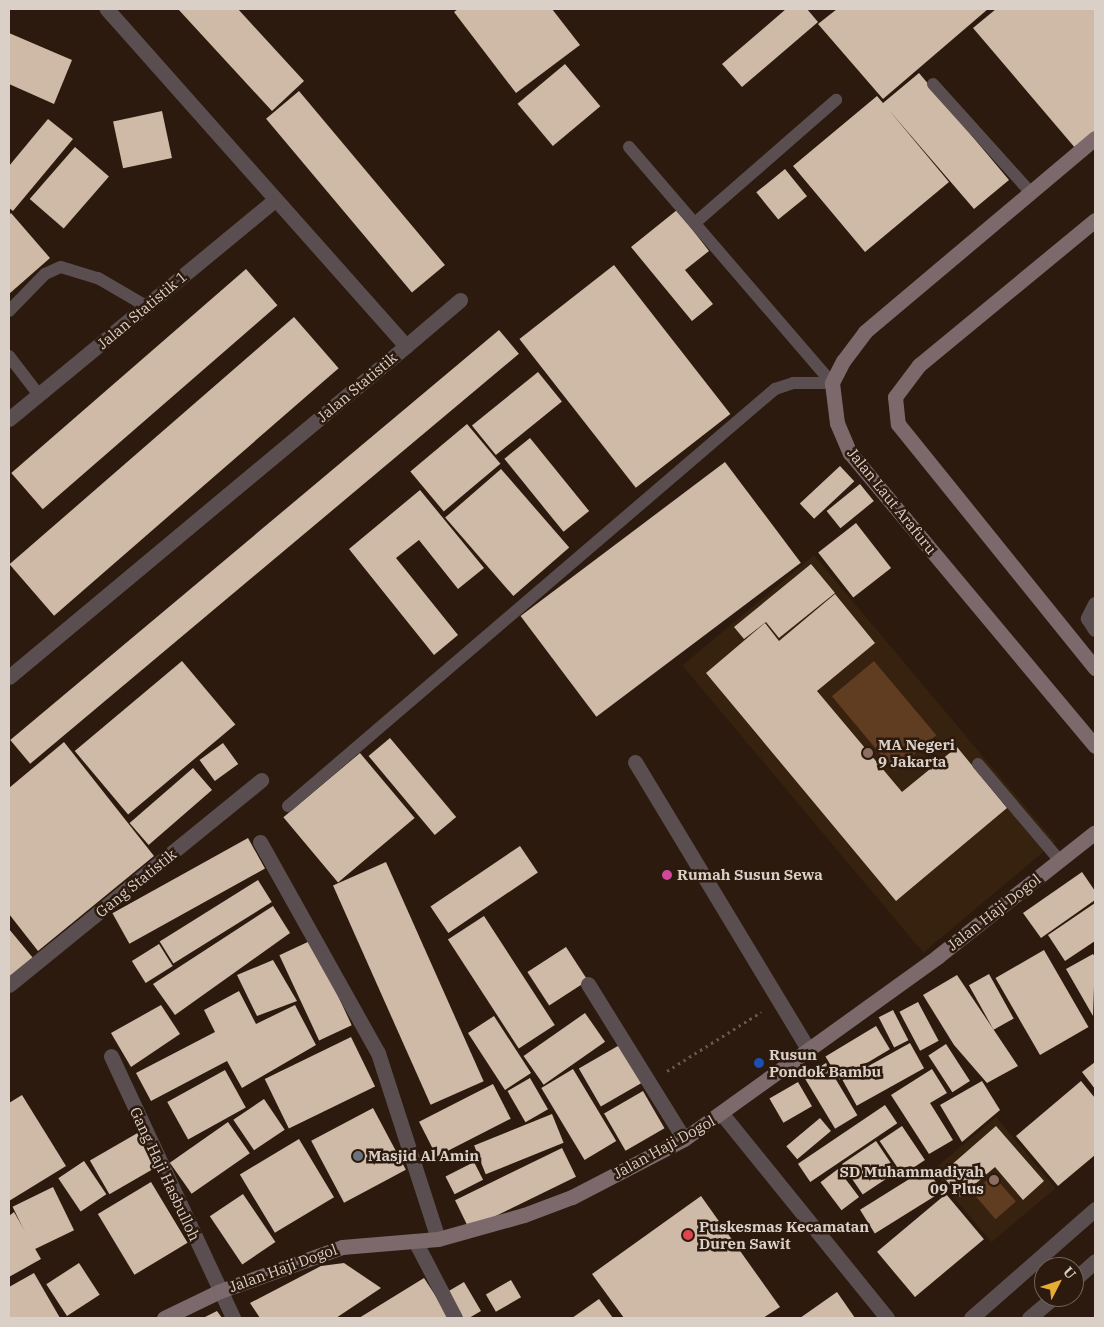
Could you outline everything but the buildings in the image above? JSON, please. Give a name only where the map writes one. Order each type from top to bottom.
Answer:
[{"type":"street","name":"Jalan Statistik","points":[[9,677],[406,346],[107,9]]},
{"type":"street","points":[[832,383],[843,361],[865,332],[1095,138]]},
{"type":"street","name":"Jalan Statistik 1","points":[[9,420],[275,200]]},
{"type":"street","points":[[1095,220],[919,365],[895,397],[898,424],[1095,668]]},
{"type":"street","points":[[406,346],[460,300]]},
{"type":"street","name":"Jalan Laut Arafuru","points":[[832,383],[837,423],[850,453],[1095,746]]},
{"type":"street","points":[[1092,607],[1095,629]]},
{"type":"street","points":[[635,762],[809,1051]]},
{"type":"street","name":"Gang Statistik","points":[[9,985],[262,780]]},
{"type":"street","name":"Jalan Haji Dogol","points":[[164,1318],[220,1291],[342,1247],[438,1239],[479,1230],[572,1197],[684,1139],[722,1114],[937,958],[1095,832]]},
{"type":"street","points":[[260,842],[378,1053],[438,1239]]},
{"type":"street","points":[[588,984],[684,1139]]},
{"type":"street","name":"Gang Haji Hasbulloh","points":[[111,1056],[233,1318]]},
{"type":"street","points":[[722,1114],[887,1318]]},
{"type":"street","points":[[971,1318],[1095,1209]]},
{"type":"street","points":[[415,1241],[455,1318]]},
{"type":"street","points":[[1084,1271],[1095,1261]]},
{"type":"street","points":[[1029,1318],[1042,1307]]},
{"type":"lane","points":[[933,84],[1031,193]]},
{"type":"lane","points":[[696,222],[836,100]]},
{"type":"lane","points":[[630,147],[832,383]]},
{"type":"lane","points":[[9,311],[46,274],[69,267],[98,278],[146,306]]},
{"type":"lane","points":[[9,356],[39,395]]},
{"type":"lane","points":[[288,806],[775,389],[793,382],[832,383]]},
{"type":"lane","points":[[978,764],[1059,860]]},
{"type":"path","points":[[649,1082],[778,1001]]},
{"type":"shaded area","name":"MA Negeri 9 Jakarta","points":[[814,555],[1055,842],[923,953],[682,666]]},
{"type":"shaded area","points":[[874,661],[936,735],[894,771],[832,696]]},
{"type":"shaded area","name":"SD Muhammadiyah 09 Plus","points":[[996,1117],[1056,1188],[991,1242],[932,1171]]},
{"type":"shaded area","points":[[993,1175],[1016,1201],[996,1219],[973,1193]]},
{"type":"place","name":"MA Negeri 9 Jakarta","points":[[868,753]]},
{"type":"place","name":"Rumah Susun Sewa","points":[[667,875]]},
{"type":"place","name":"Rusun Pondok Bambu","points":[[759,1063]]},
{"type":"place","name":"Masjid Al Amin","points":[[358,1156]]},
{"type":"place","name":"SD Muhammadiyah 09 Plus","points":[[994,1180]]},
{"type":"place","name":"Puskesmas Kecamatan Duren Sawit","points":[[688,1235]]}]
